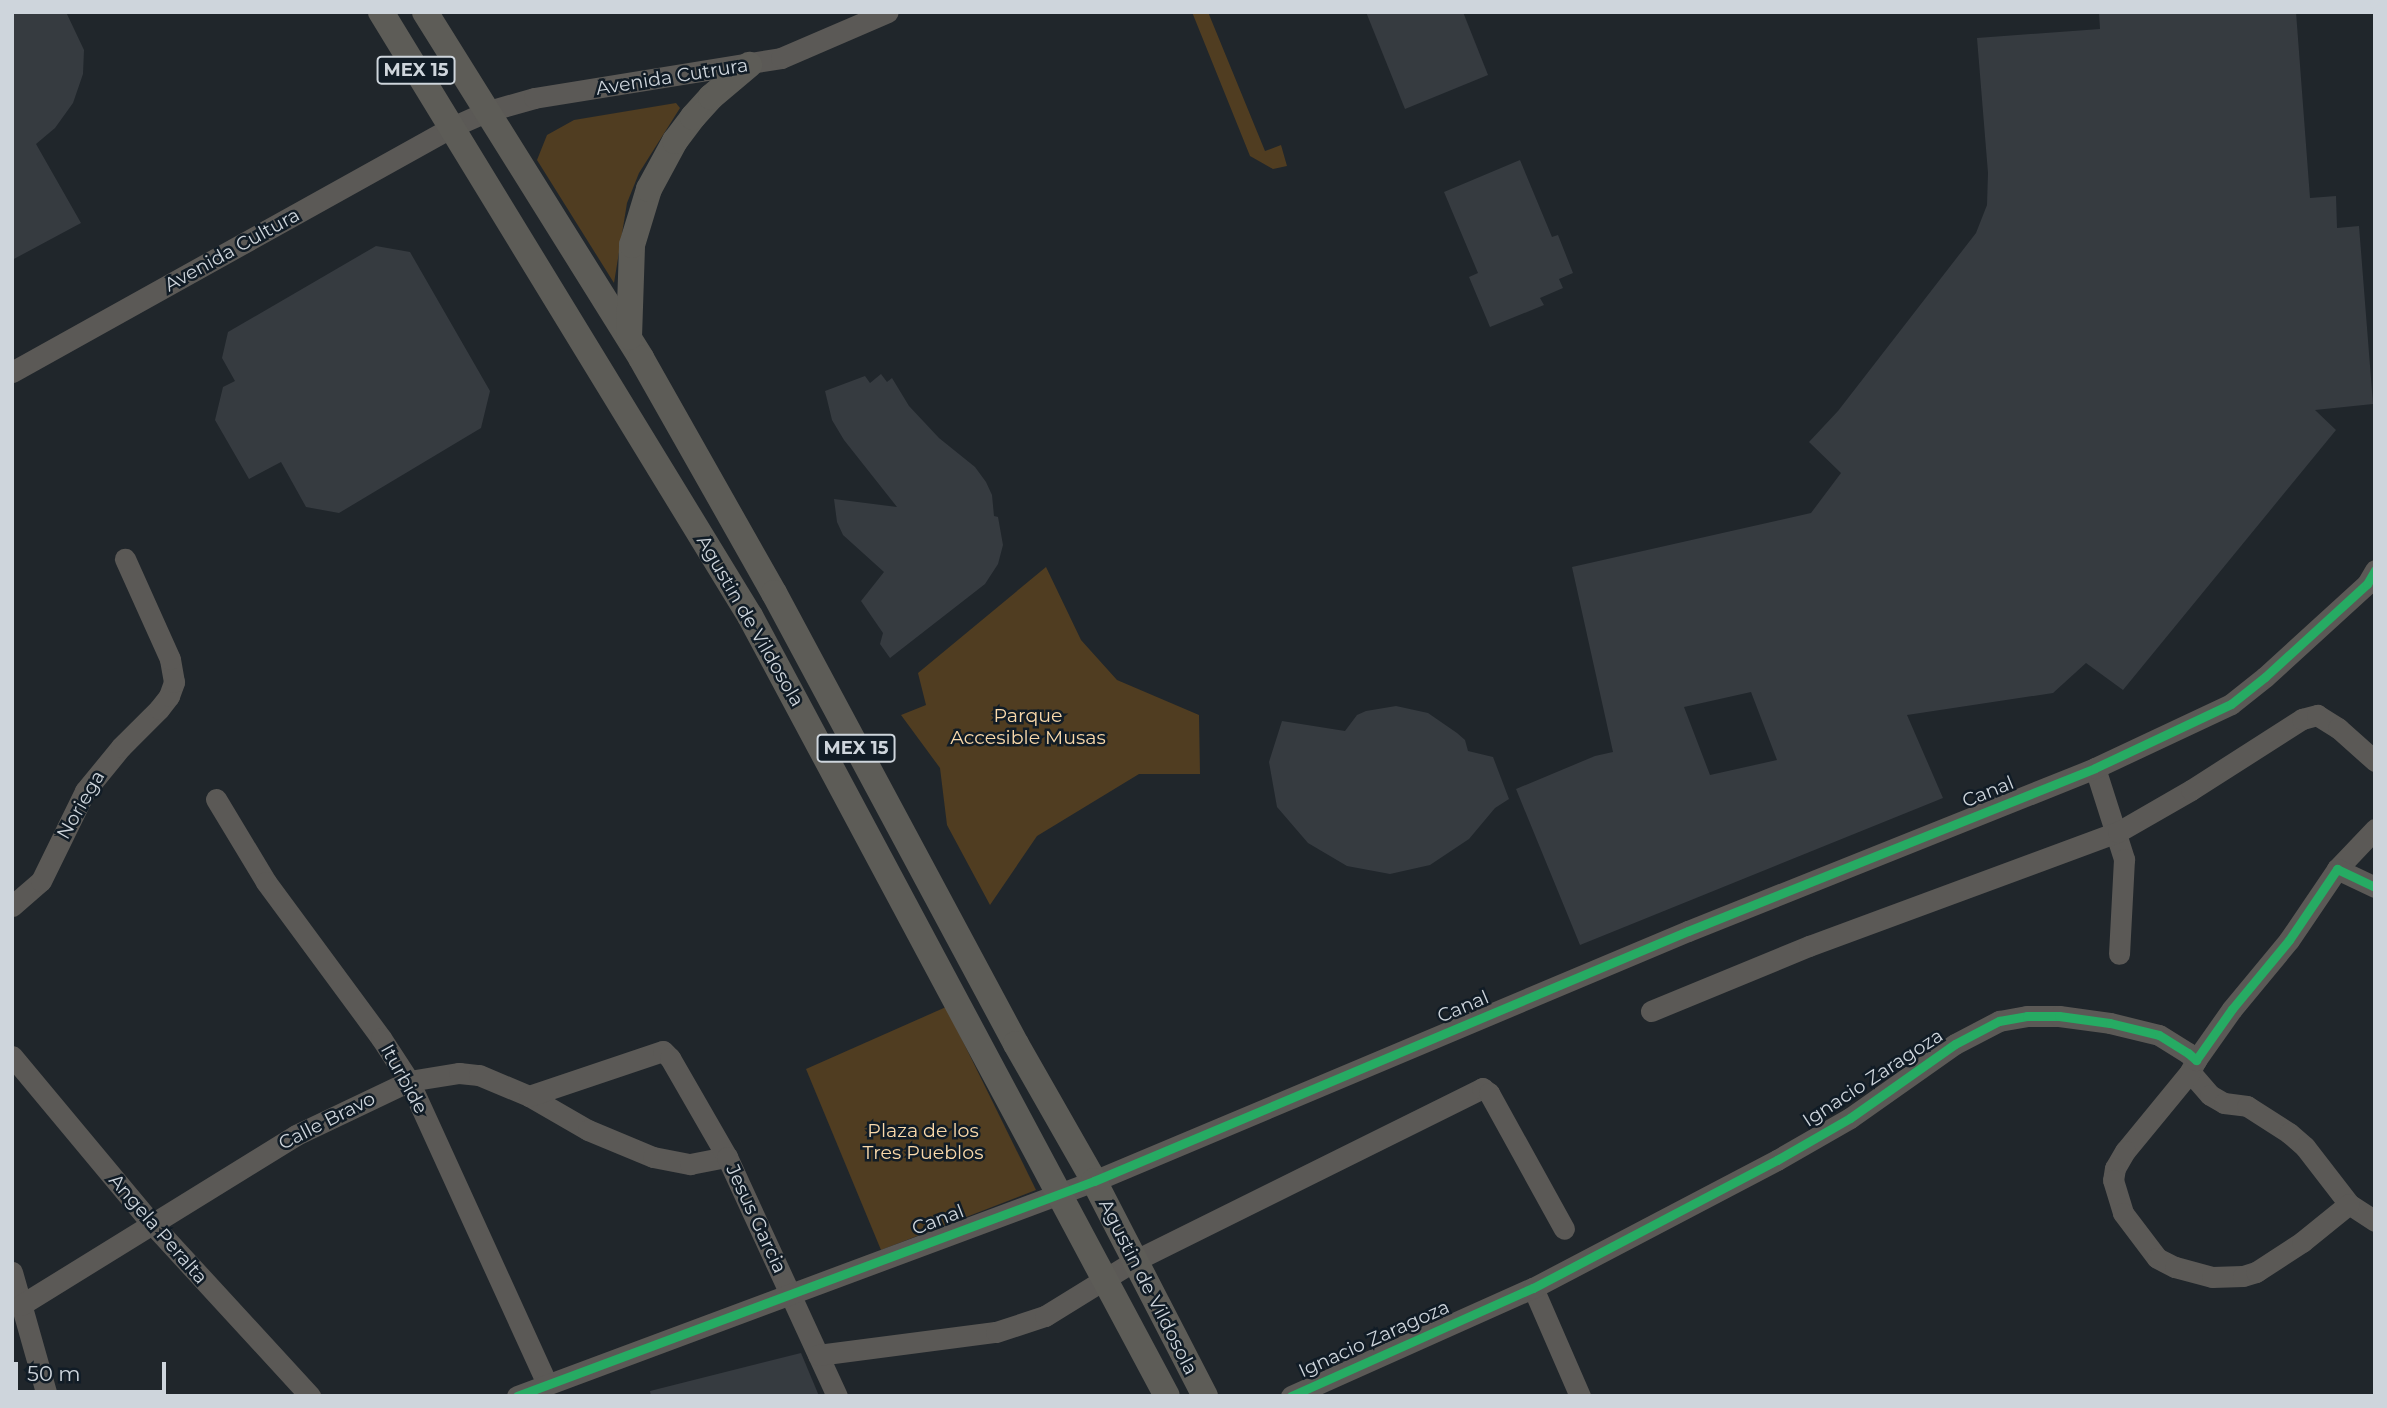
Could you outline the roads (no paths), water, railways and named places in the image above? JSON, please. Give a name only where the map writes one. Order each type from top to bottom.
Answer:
[{"type":"main road","name":"Agustin de Vildosola","points":[[381,12],[750,616],[1107,1279],[1167,1396]]},
{"type":"main road","name":"Agustin de Vildosola","points":[[425,12],[485,113],[629,337],[774,593],[1016,1044],[1094,1181],[1205,1396]]},
{"type":"main road","points":[[629,337],[632,245],[649,189],[675,141],[693,117],[711,97],[749,65]]},
{"type":"street","name":"Avenida Cutrura","points":[[452,127],[485,113],[534,98],[780,58],[888,12]]},
{"type":"street","name":"Avenida Cultura","points":[[12,372],[452,127]]},
{"type":"street","name":"Noriega","points":[[12,906],[41,881],[73,811],[103,768],[169,696],[173,671],[125,559]]},
{"type":"street","name":"Canal","points":[[517,1396],[1094,1181],[1688,931],[2095,768],[2212,715],[2239,698],[2367,584],[2375,570]]},
{"type":"street","points":[[1651,1011],[1834,936],[2118,832],[2302,719],[2317,715],[2338,728],[2375,761]]},
{"type":"street","points":[[2095,768],[2118,832],[2124,859],[2125,885],[2119,954]]},
{"type":"street","name":"Iturbide","points":[[216,799],[266,882],[381,1038],[409,1082],[547,1384]]},
{"type":"street","points":[[2349,1204],[2302,1242],[2256,1272],[2243,1276],[2204,1275],[2175,1267],[2157,1258],[2123,1213],[2113,1180],[2115,1168],[2125,1151],[2193,1066],[2232,1009],[2289,940],[2337,869],[2375,829]]},
{"type":"street","points":[[2337,869],[2375,887]]},
{"type":"street","name":"Ignacio Zaragoza","points":[[1291,1396],[1533,1288],[1850,1118],[1955,1044],[1999,1021],[2026,1016],[2059,1016],[2110,1023],[2159,1035],[2188,1052],[2210,1095],[2224,1102],[2247,1106],[2289,1133],[2305,1147],[2349,1204],[2375,1221]]},
{"type":"street","name":"Jesus Garcia","points":[[530,1096],[663,1051],[670,1058],[727,1157],[837,1396]]},
{"type":"street","name":"Angela Peralta","points":[[12,1056],[153,1226],[310,1396]]},
{"type":"street","name":"Calle Bravo","points":[[21,1305],[153,1226],[296,1135],[409,1082],[459,1073],[479,1076],[530,1096]]},
{"type":"street","points":[[818,1355],[996,1332],[1045,1316],[1134,1261],[1482,1088],[1489,1093],[1564,1229]]},
{"type":"street","name":"Jesus Garcia","points":[[530,1096],[588,1130],[653,1157],[690,1164],[727,1157]]},
{"type":"street","points":[[12,1272],[47,1396]]},
{"type":"street","points":[[1533,1288],[1580,1396]]},
{"type":"park label","name":"Parque Accesible Musas","points":[[1028,727]]},
{"type":"park label","name":"Plaza de los Tres Pueblos","points":[[923,1142]]}]
